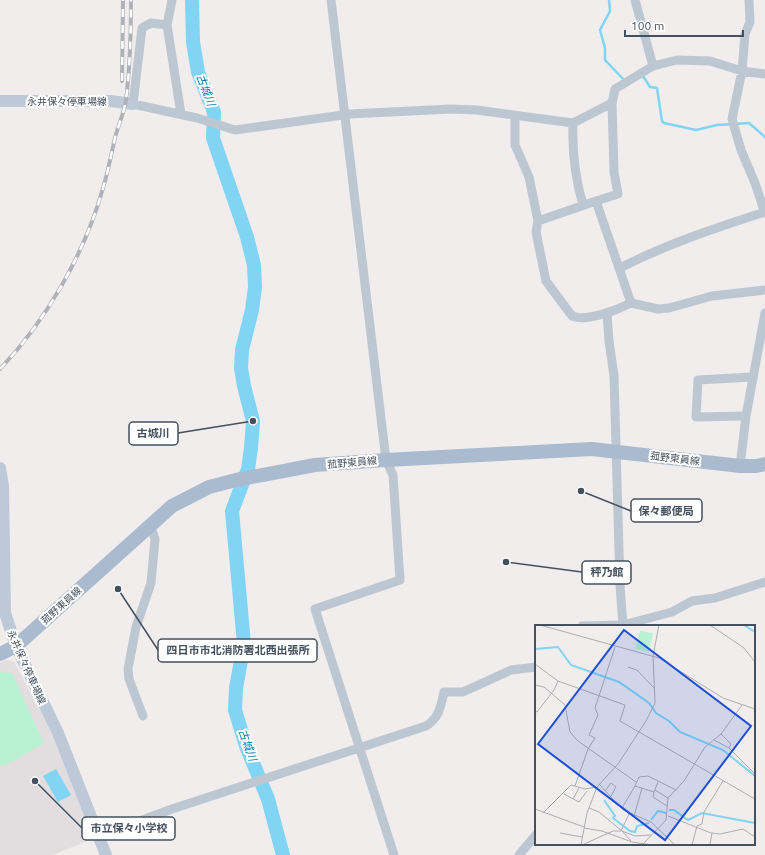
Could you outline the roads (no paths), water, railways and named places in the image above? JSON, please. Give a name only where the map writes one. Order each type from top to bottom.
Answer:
[{"type":"main road","name":"永井保々停車場線","points":[[0,101],[110,101],[133,104]]},
{"type":"main road","name":"菰野東員線","points":[[0,654],[16,646],[150,524],[172,506],[193,494],[210,487],[236,480],[315,465],[592,449],[740,466],[762,467]]},
{"type":"main road","name":"永井保々停車場線","points":[[0,468],[2,486],[5,614],[16,646],[58,733],[106,855]]},
{"type":"street","points":[[172,0],[167,25],[181,114]]},
{"type":"street","points":[[331,0],[386,460],[393,475],[400,580],[315,609],[394,855]]},
{"type":"street","points":[[635,0],[653,66]]},
{"type":"street","points":[[620,268],[652,251],[684,238],[765,213],[732,122],[742,71],[745,34],[750,22],[749,0]]},
{"type":"street","points":[[167,25],[151,23],[142,28],[133,104],[181,114],[229,129],[250,129],[345,115],[451,109],[477,110],[574,124],[612,104]]},
{"type":"street","points":[[538,221],[618,194],[614,172],[612,104],[615,89],[653,66],[668,61],[710,61],[742,71],[765,74]]},
{"type":"street","points":[[515,116],[515,145],[529,177],[538,221],[536,232],[546,281],[572,316],[577,318],[607,313],[631,303],[664,308],[712,296],[765,290]]},
{"type":"street","points":[[574,124],[572,145],[577,185],[583,205]]},
{"type":"street","points":[[596,201],[631,303]]},
{"type":"street","points":[[607,313],[614,376],[620,585],[623,625]]},
{"type":"street","points":[[740,466],[752,377],[765,313]]},
{"type":"street","points":[[746,416],[696,417],[698,380],[752,377]]},
{"type":"street","points":[[143,716],[129,679],[128,669],[136,627],[151,583],[154,539],[150,524]]},
{"type":"street","points":[[626,625],[672,612],[692,602],[715,598],[765,582]]},
{"type":"street","points":[[99,836],[172,809],[426,726],[434,721],[439,712],[444,692],[463,692],[511,670],[535,667]]},
{"type":"street","points":[[519,855],[535,837]]},
{"type":"water","points":[[56,769],[71,795],[58,802],[43,776]]},
{"type":"waterway","name":"古城川","points":[[192,0],[193,42],[198,72],[214,112],[213,138],[247,237],[254,265],[255,287],[252,310],[242,350],[241,368],[253,421],[251,448],[248,469],[232,511],[244,644],[236,688],[235,710],[246,746],[268,799],[283,855]]},
{"type":"waterway","points":[[609,0],[610,11],[600,30],[605,48],[605,60],[625,81]]},
{"type":"waterway","points":[[642,77],[643,76],[650,87],[657,88],[662,121],[664,123],[696,130],[717,125],[749,123],[765,137]]},
{"type":"railway","points":[[122,81],[123,0]]},
{"type":"railway","points":[[0,369],[33,330],[62,285],[86,237],[95,212],[105,182],[115,138],[126,100],[130,50],[131,0]]},
{"type":"place","name":"古城川","points":[[253,421]]},
{"type":"place","name":"保々郵便局","points":[[581,491]]},
{"type":"place","name":"秤乃館","points":[[506,562]]},
{"type":"place","name":"四日市市北消防署北西出張所","points":[[118,589]]},
{"type":"place","name":"市立保々小学校","points":[[35,781]]}]
